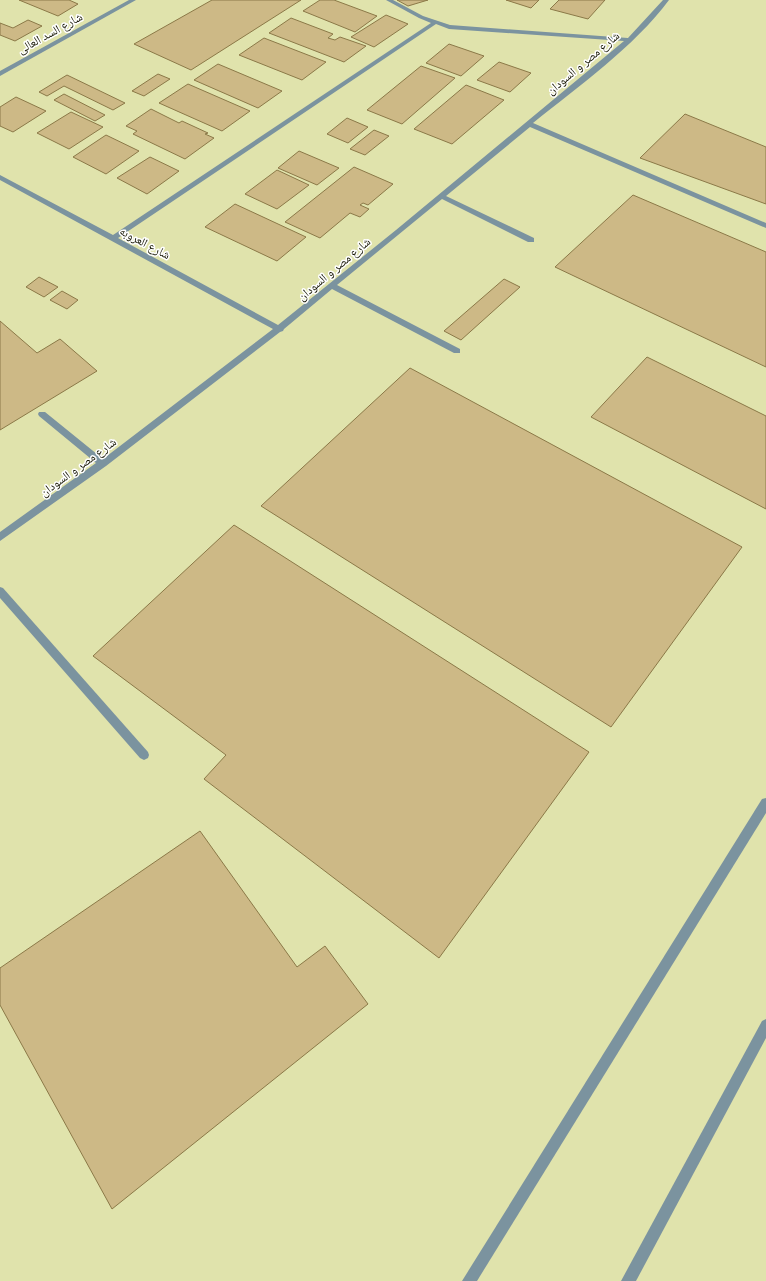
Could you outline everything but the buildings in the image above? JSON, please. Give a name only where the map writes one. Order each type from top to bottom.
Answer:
[{"type":"street","name":"شارع السد العالى","points":[[0,74],[132,0]]},
{"type":"street","points":[[389,0],[434,23],[449,27],[630,40]]},
{"type":"street","name":"شارع مصر و السودان","points":[[0,537],[103,464],[280,329],[630,40],[666,0]]},
{"type":"street","points":[[112,239],[434,23]]},
{"type":"street","points":[[529,124],[766,226]]},
{"type":"street","name":"شارع العروبه","points":[[0,177],[280,329]]},
{"type":"street","points":[[441,196],[531,240]]},
{"type":"street","points":[[332,286],[457,351]]},
{"type":"street","points":[[42,414],[103,464]]},
{"type":"street","points":[[0,591],[144,755]]},
{"type":"street","points":[[469,1281],[766,803]]},
{"type":"street","points":[[628,1281],[766,1025]]}]
